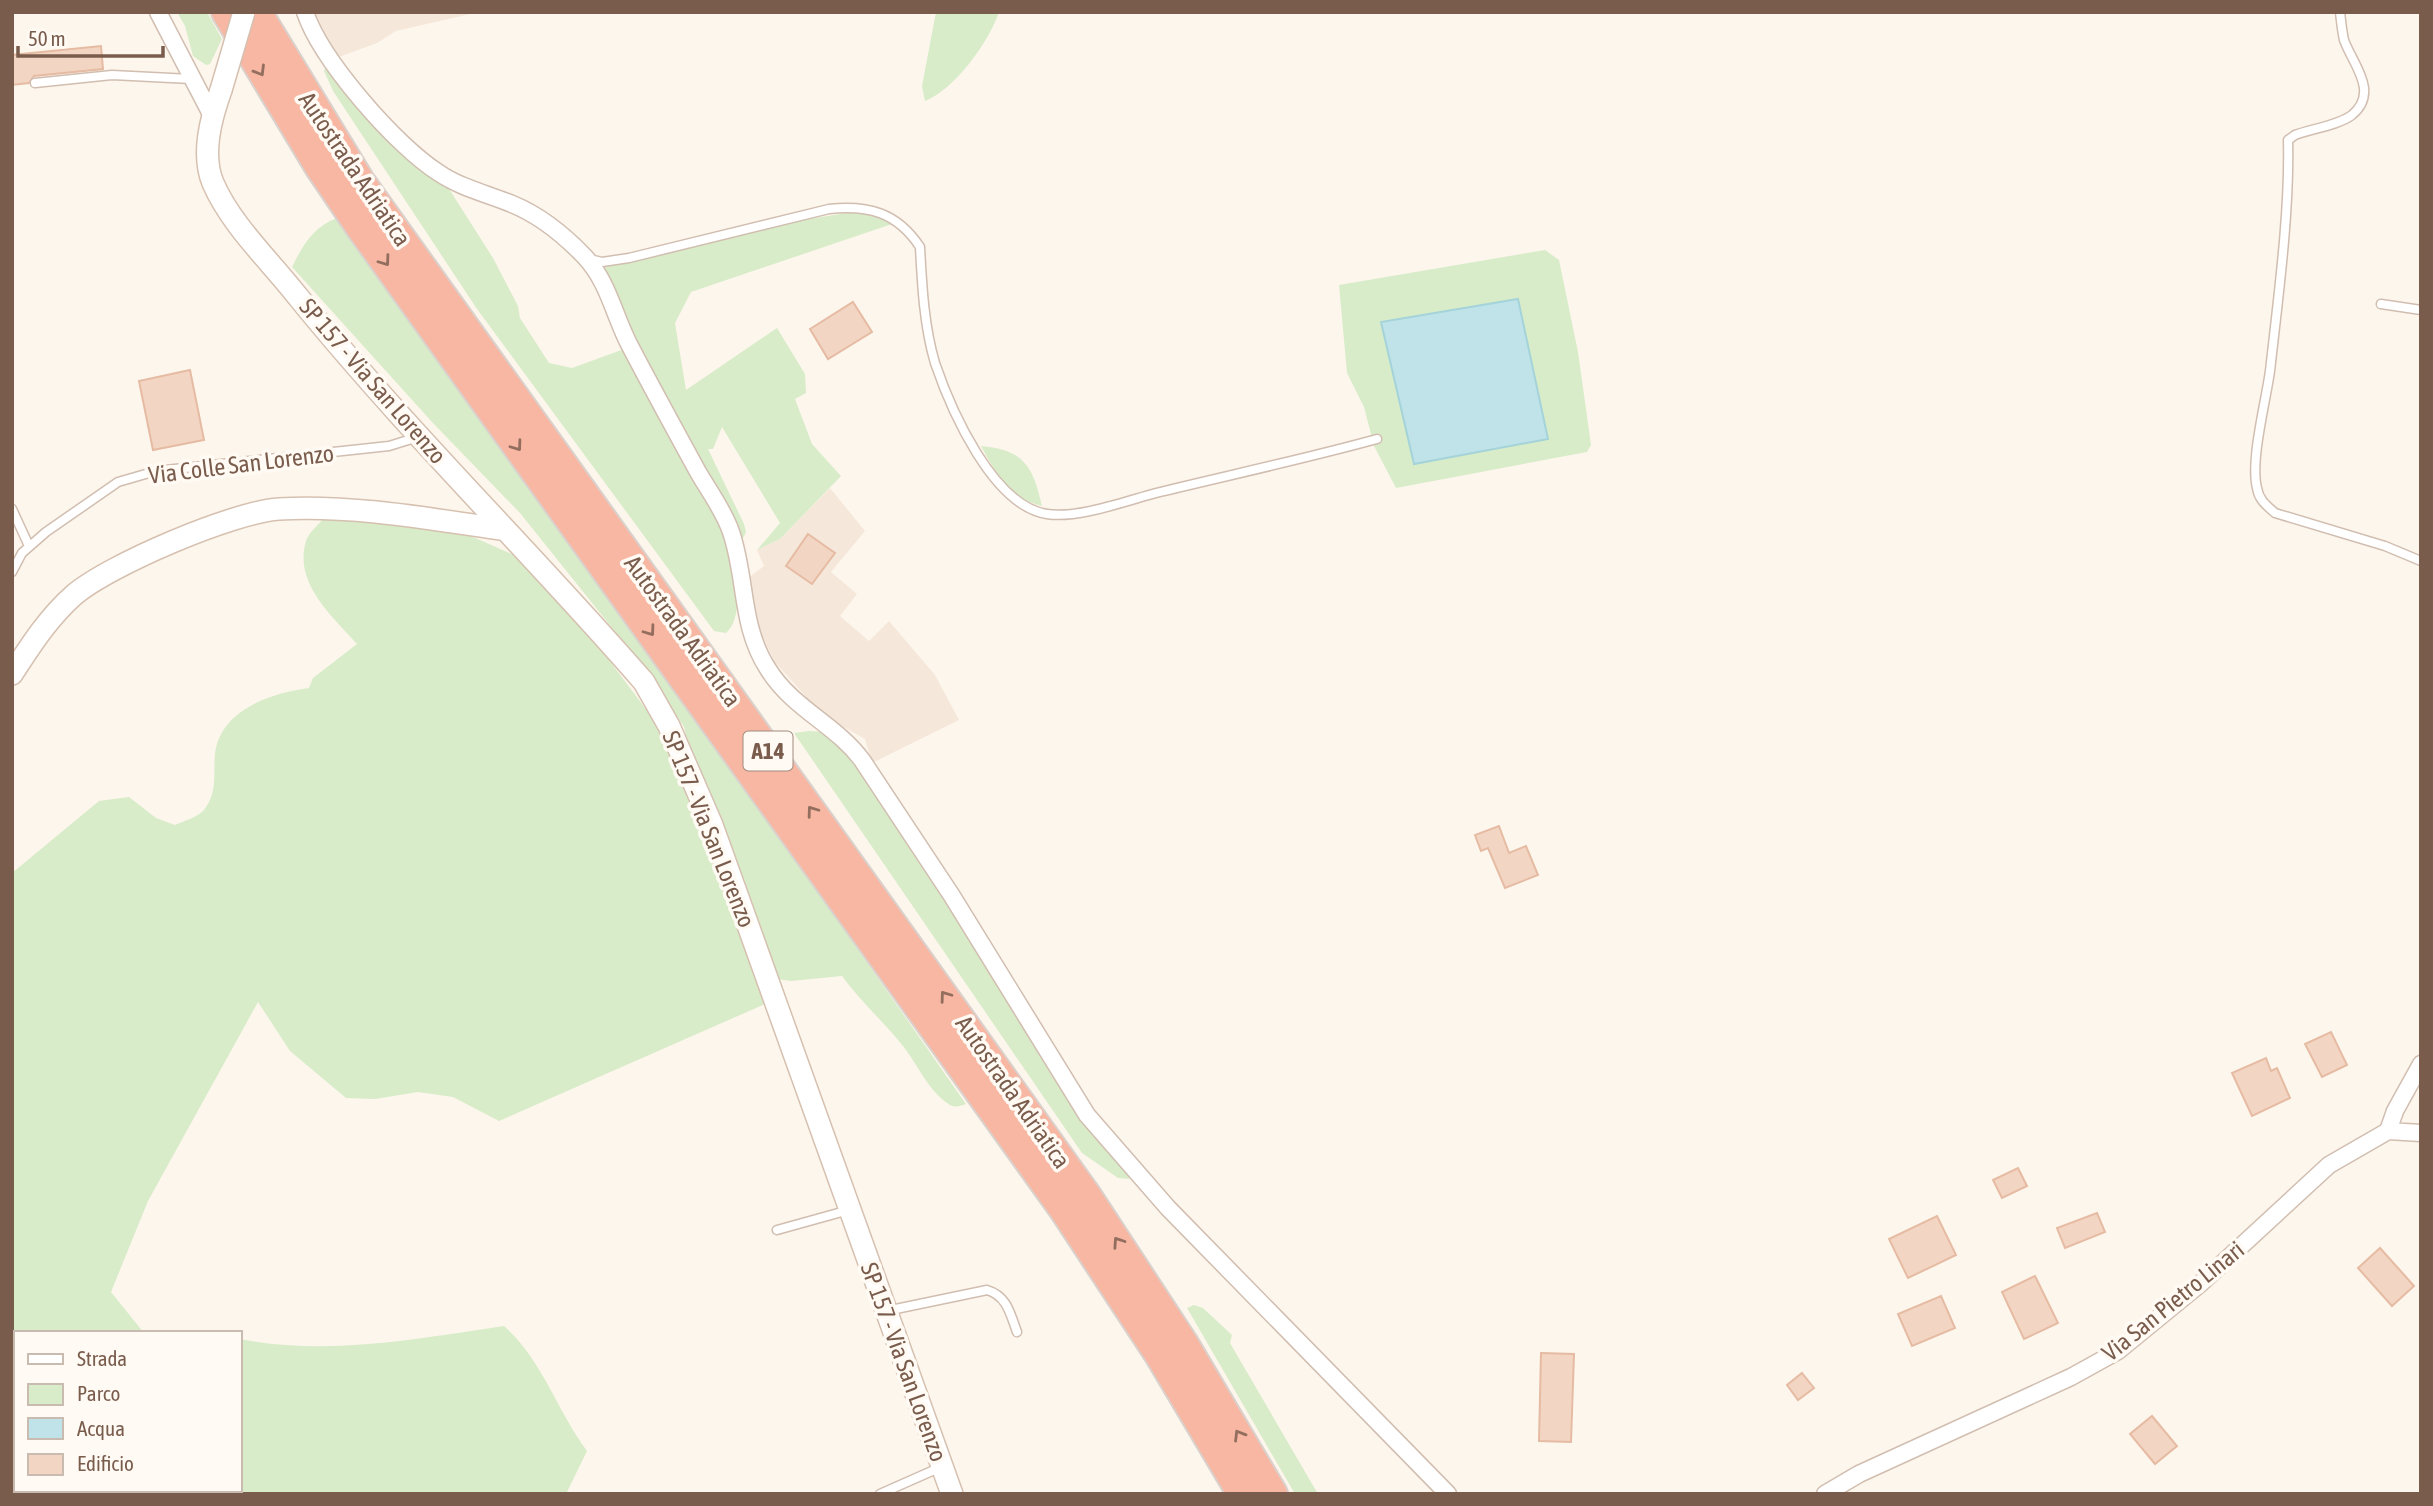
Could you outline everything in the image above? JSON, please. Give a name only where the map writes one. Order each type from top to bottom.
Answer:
[{"type":"highway","name":"Autostrada Adriatica","points":[[226,12],[320,168],[360,227],[1064,1210],[1160,1356],[1242,1494]]},
{"type":"highway","name":"Autostrada Adriatica","points":[[257,12],[360,181],[1087,1196],[1184,1344],[1273,1494]]},
{"type":"main road","name":"SP 157 - Via San Lorenzo","points":[[244,12],[212,116],[209,163],[213,182],[231,213],[328,334],[643,682],[669,726],[712,825],[952,1494]]},
{"type":"main road","points":[[12,674],[46,623],[76,593],[116,569],[192,533],[275,509],[344,509],[506,530]]},
{"type":"street","points":[[158,12],[212,116]]},
{"type":"street","points":[[304,12],[329,56],[403,145],[439,174],[515,205],[559,233],[586,258],[604,284],[628,343],[730,528],[741,565],[749,632],[768,669],[796,705],[849,741],[952,896],[1087,1115],[1168,1208],[1448,1494]]},
{"type":"street","points":[[2421,1064],[2395,1111],[2388,1131],[2421,1133]]},
{"type":"street","name":"Via San Pietro Linari","points":[[1825,1494],[1860,1474],[2071,1377],[2118,1351],[2200,1284],[2329,1165],[2388,1131]]},
{"type":"lane","points":[[2340,12],[2344,40],[2363,75],[2365,89],[2360,105],[2352,116],[2295,135],[2288,140],[2270,371],[2256,487],[2262,501],[2275,513],[2385,546],[2421,561]]},
{"type":"lane","points":[[35,83],[112,75],[191,79]]},
{"type":"lane","points":[[586,258],[602,262],[629,258],[829,209],[859,206],[886,216],[912,235],[920,247],[935,361],[989,474],[1005,494],[1021,506],[1047,515],[1072,514],[1377,439]]},
{"type":"lane","points":[[2381,304],[2421,310]]},
{"type":"lane","name":"Via Colle San Lorenzo","points":[[12,572],[22,553],[30,546],[118,482],[156,471],[389,446],[420,436]]},
{"type":"lane","points":[[12,509],[30,546]]},
{"type":"lane","points":[[777,1230],[850,1210]]},
{"type":"lane","points":[[886,1311],[986,1290],[996,1293],[1006,1302],[1017,1332]]},
{"type":"lane","points":[[880,1494],[942,1466]]},
{"type":"shaded area","points":[[300,12],[479,12],[396,31],[377,43],[328,61]]},
{"type":"shaded area","points":[[830,488],[865,531],[831,572],[857,594],[840,616],[869,641],[889,621],[935,675],[959,720],[872,763],[865,739],[822,715],[775,662],[756,624],[747,579],[764,566],[757,550],[780,539]]},
{"type":"green space","points":[[177,12],[207,12],[222,39],[210,64],[206,65],[193,56],[185,26]]},
{"type":"green space","points":[[936,12],[999,12],[969,64],[947,87],[925,101],[922,86]]},
{"type":"green space","points":[[328,61],[395,148],[444,181],[493,258],[518,306],[520,318],[549,363],[572,368],[627,348],[700,491],[719,518],[725,533],[733,563],[737,596],[733,624],[726,633],[714,631],[477,309],[333,91],[324,71]]},
{"type":"green space","points":[[853,212],[876,213],[892,224],[691,292],[675,323],[686,390],[777,328],[805,374],[806,393],[795,399],[812,444],[841,476],[780,539],[757,550],[780,523],[722,427],[713,449],[708,449],[744,524],[746,532],[739,546],[640,353],[602,266],[642,259],[766,226]]},
{"type":"green space","points":[[337,218],[697,719],[966,1104],[952,1106],[935,1093],[903,1046],[842,976],[791,981],[777,979],[688,746],[684,727],[653,679],[520,513],[432,422],[292,267],[300,251],[321,226]]},
{"type":"green space","points":[[1545,250],[1559,260],[1578,352],[1591,445],[1587,452],[1396,488],[1374,446],[1364,407],[1347,373],[1339,285]]},
{"type":"green space","points":[[981,446],[1008,452],[1025,463],[1035,481],[1042,506],[1021,498],[1005,484]]},
{"type":"green space","points":[[326,516],[464,533],[521,558],[609,660],[648,712],[669,751],[699,821],[765,1004],[499,1121],[453,1097],[418,1092],[375,1099],[346,1098],[290,1051],[258,1002],[148,1201],[111,1292],[142,1331],[14,1331],[14,1492],[88,1492],[12,1494],[12,873],[99,801],[129,797],[156,818],[175,825],[198,815],[204,810],[211,796],[215,754],[226,726],[237,715],[264,699],[309,688],[313,678],[357,644],[327,611],[310,585],[303,556],[307,538]]},
{"type":"green space","points":[[827,732],[840,738],[1131,1172],[1129,1179],[1118,1178],[1082,1153],[794,733]]},
{"type":"green space","points":[[1194,1305],[1203,1308],[1232,1335],[1230,1343],[1318,1494],[1295,1494],[1187,1308]]},
{"type":"green space","points":[[504,1326],[529,1354],[587,1451],[566,1494],[174,1492],[242,1492],[242,1339],[305,1346],[405,1340]]},
{"type":"water","points":[[1518,299],[1548,439],[1414,464],[1381,322]]},
{"type":"building","points":[[101,46],[103,69],[34,76],[29,83],[12,85],[12,55]]},
{"type":"building","points":[[853,302],[872,332],[828,359],[810,329]]},
{"type":"building","points":[[190,370],[204,440],[153,450],[139,381]]},
{"type":"building","points":[[808,534],[835,553],[812,584],[786,566]]},
{"type":"building","points":[[1499,826],[1509,853],[1526,846],[1538,875],[1505,888],[1488,848],[1481,851],[1475,835]]},
{"type":"building","points":[[2331,1032],[2347,1065],[2322,1077],[2305,1044]]},
{"type":"building","points":[[2266,1058],[2271,1071],[2277,1068],[2290,1098],[2252,1116],[2232,1073]]},
{"type":"building","points":[[2018,1168],[2027,1186],[2002,1198],[1993,1180]]},
{"type":"building","points":[[2097,1213],[2105,1232],[2065,1248],[2057,1228]]},
{"type":"building","points":[[1937,1216],[1956,1255],[1908,1278],[1889,1239]]},
{"type":"building","points":[[2380,1248],[2414,1286],[2392,1306],[2358,1268]]},
{"type":"building","points":[[2035,1276],[2058,1323],[2024,1339],[2002,1292]]},
{"type":"building","points":[[1941,1296],[1955,1328],[1912,1346],[1898,1314]]},
{"type":"building","points":[[1541,1353],[1574,1354],[1571,1442],[1539,1441]]},
{"type":"building","points":[[1802,1373],[1814,1388],[1798,1400],[1787,1385]]},
{"type":"building","points":[[2152,1416],[2177,1446],[2155,1464],[2130,1434]]}]
